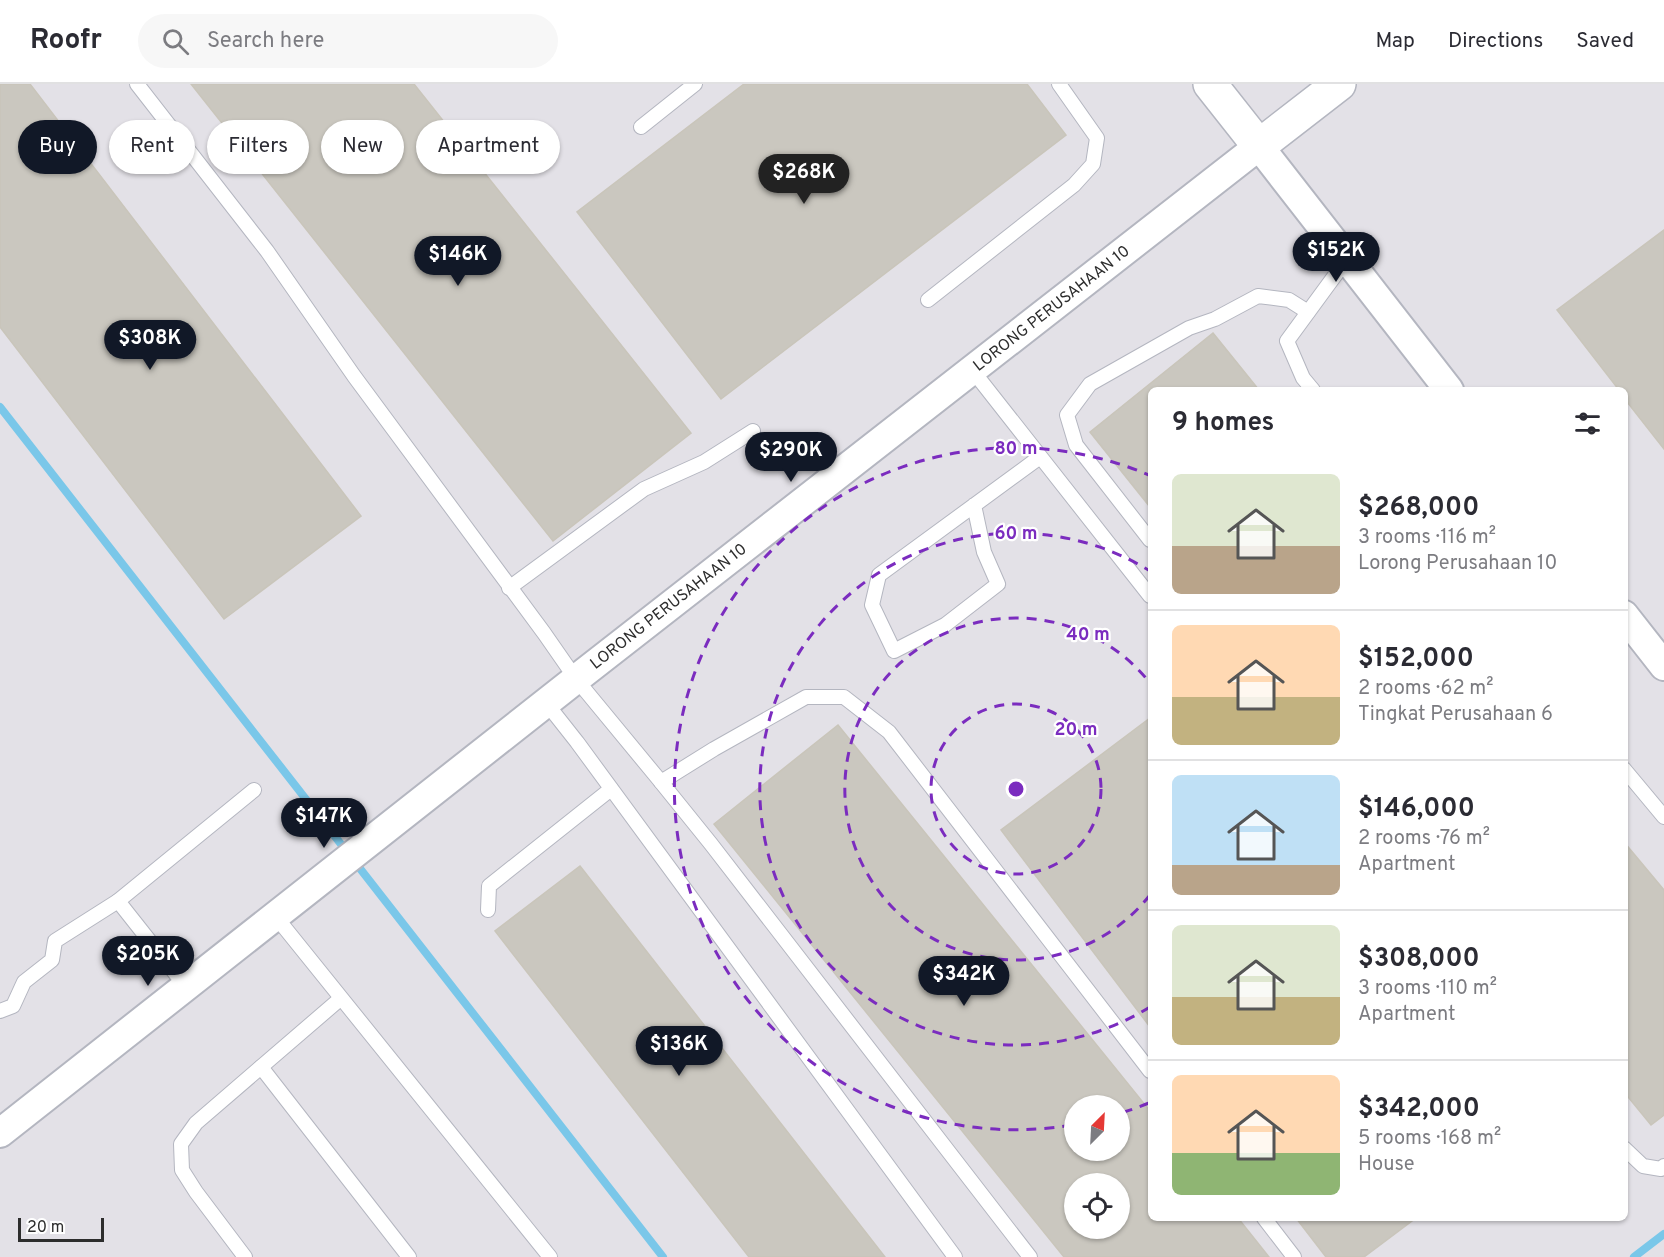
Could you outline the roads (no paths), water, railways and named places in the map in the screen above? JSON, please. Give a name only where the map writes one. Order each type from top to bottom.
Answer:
[{"type":"street","points":[[1210,84],[1447,387]]},
{"type":"street","name":"LORONG PERUSAHAAN 10","points":[[0,1133],[576,679],[1339,84]]},
{"type":"street","points":[[1628,620],[1664,666]]},
{"type":"lane","points":[[137,84],[267,251],[354,376],[576,679],[711,844],[1030,1257]]},
{"type":"lane","points":[[641,127],[695,84]]},
{"type":"lane","points":[[928,300],[1074,185],[1094,164],[1097,138],[1059,84]]},
{"type":"lane","points":[[1311,387],[1304,378],[1287,341],[1347,259]]},
{"type":"lane","points":[[1148,537],[1077,445],[1067,415],[1090,384],[1189,328],[1215,319],[1258,296],[1289,300],[1308,312]]},
{"type":"lane","points":[[973,371],[1148,593]]},
{"type":"lane","points":[[509,588],[644,489],[704,462],[753,431]]},
{"type":"lane","points":[[974,505],[984,552],[998,584],[945,625],[894,651],[872,605],[879,575],[974,505],[1040,457]]},
{"type":"lane","points":[[661,782],[806,697],[844,698],[889,732],[1148,1068]]},
{"type":"lane","points":[[547,704],[955,1257]]},
{"type":"lane","points":[[1628,774],[1664,817]]},
{"type":"lane","points":[[488,910],[489,886],[611,789]]},
{"type":"lane","points":[[0,1011],[13,1006],[24,982],[52,960],[55,941],[118,901],[254,790]]},
{"type":"lane","points":[[118,901],[186,987]]},
{"type":"lane","points":[[276,917],[550,1257]]},
{"type":"lane","points":[[245,1257],[182,1170],[181,1144],[196,1122],[340,999]]},
{"type":"lane","points":[[261,1067],[409,1257]]},
{"type":"lane","points":[[1628,1152],[1643,1166],[1661,1168],[1664,1166]]},
{"type":"lane","points":[[1266,1221],[1294,1257]]},
{"type":"waterway","points":[[0,407],[663,1257]]},
{"type":"waterway","points":[[1634,1257],[1664,1234]]}]
